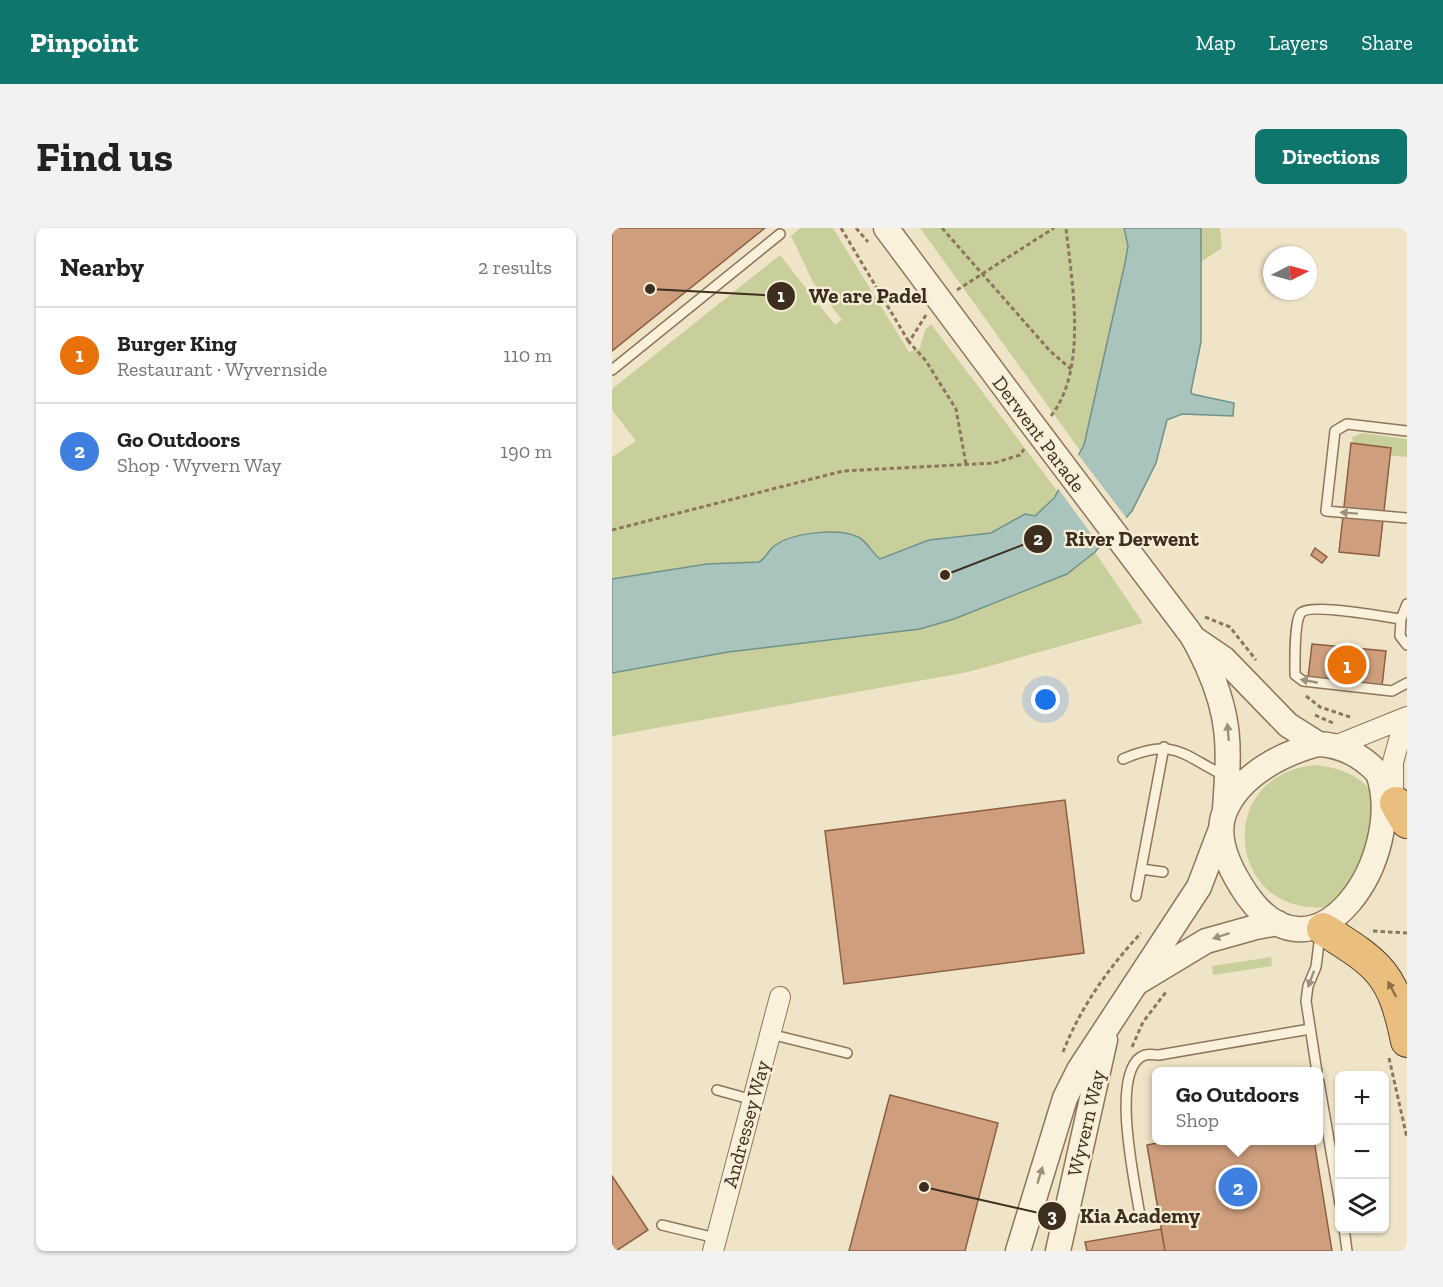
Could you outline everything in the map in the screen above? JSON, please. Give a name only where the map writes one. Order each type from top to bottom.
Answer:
[{"type":"highway","points":[[1322,929],[1370,960],[1384,976],[1398,1000],[1398,1049]]},
{"type":"street","name":"Derwent Parade","points":[[886,228],[1023,412],[1192,627],[1288,725],[1330,738]]},
{"type":"street","name":"Derwent Parade","points":[[1192,627],[1218,690],[1228,730],[1223,819]]},
{"type":"street","points":[[1406,718],[1393,762],[1399,806],[1396,852],[1383,881],[1364,904],[1337,923],[1322,929],[1297,928],[1278,923],[1257,907],[1238,883],[1225,852],[1223,819],[1237,793],[1266,766],[1297,751],[1330,738],[1406,718]]},
{"type":"street","points":[[1330,738],[1373,768],[1399,806]]},
{"type":"street","name":"Wyvern Way","points":[[1018,1251],[1065,1098],[1079,1070],[1200,887],[1223,819]]},
{"type":"street","name":"Wyvern Way","points":[[1137,982],[1206,941],[1278,923]]},
{"type":"street","name":"Andressey Way","points":[[715,1244],[780,997]]},
{"type":"street","name":"Wyvern Way","points":[[1058,1251],[1107,1029]]},
{"type":"lane","points":[[612,370],[780,234]]},
{"type":"lane","points":[[1407,431],[1353,425],[1340,426],[1335,431],[1326,511],[1407,518]]},
{"type":"lane","points":[[1407,604],[1401,619],[1400,636],[1407,645]]},
{"type":"lane","points":[[1401,619],[1309,608],[1300,613],[1295,667],[1298,678],[1392,691],[1407,683]]},
{"type":"lane","points":[[1123,759],[1143,750],[1164,747],[1176,749],[1227,777]]},
{"type":"lane","points":[[1136,896],[1164,747]]},
{"type":"lane","points":[[1141,869],[1163,872]]},
{"type":"lane","points":[[1316,1067],[1306,1001],[1308,986],[1316,967],[1322,929]]},
{"type":"lane","points":[[1140,1216],[1125,1105],[1127,1081],[1137,1060],[1145,1055],[1168,1054],[1310,1029]]},
{"type":"lane","points":[[770,1034],[847,1053]]},
{"type":"lane","points":[[717,1090],[753,1100]]},
{"type":"lane","points":[[1323,1105],[1336,1179]]},
{"type":"lane","points":[[662,1225],[715,1244]]},
{"type":"lane","points":[[1345,1233],[1347,1251]]},
{"type":"path","points":[[841,228],[909,342],[926,361],[956,409],[966,464]]},
{"type":"path","points":[[942,228],[1050,351],[1071,369]]},
{"type":"path","points":[[957,290],[983,276],[1054,228]]},
{"type":"path","points":[[1060,404],[1071,369],[1074,335],[1074,300],[1066,228]]},
{"type":"path","points":[[909,342],[927,314]]},
{"type":"path","points":[[612,531],[843,471],[994,462],[1020,455]]},
{"type":"path","points":[[1192,627],[1230,627],[1260,665]]},
{"type":"path","points":[[1298,678],[1295,686],[1320,707],[1350,715],[1359,723]]},
{"type":"path","points":[[1306,710],[1330,738]]},
{"type":"path","points":[[1131,1051],[1143,1022],[1170,988]]},
{"type":"path","points":[[1398,1049],[1407,1138]]},
{"type":"green space","points":[[800,228],[833,228],[909,352],[920,348],[925,330],[931,324],[1058,492],[1035,516],[1025,514],[991,533],[947,537],[880,559],[858,537],[839,532],[826,532],[801,535],[779,543],[760,562],[707,564],[612,579],[612,457],[636,441],[612,410],[612,389],[780,255],[835,325],[842,320],[813,282],[791,236]]},
{"type":"green space","points":[[920,228],[1124,228],[1128,247],[1125,263],[1088,433],[1081,452]]},
{"type":"green space","points":[[1201,228],[1220,228],[1222,248],[1201,262]]},
{"type":"green space","points":[[1362,433],[1407,439],[1407,457],[1355,452],[1352,437]]},
{"type":"green space","points":[[1095,552],[1143,623],[968,672],[612,736],[612,673],[728,652],[920,629],[954,619],[1059,577],[1079,566]]},
{"type":"green space","points":[[1315,765],[1347,773],[1362,781],[1367,787],[1376,807],[1383,859],[1328,907],[1294,904],[1269,891],[1252,870],[1245,844],[1247,817],[1259,793],[1282,774]]},
{"type":"green space","points":[[1271,957],[1272,966],[1213,975],[1212,966]]},
{"type":"water","points":[[1124,228],[1201,228],[1201,342],[1191,391],[1192,394],[1234,403],[1233,416],[1182,414],[1167,420],[1156,463],[1132,511],[1095,552],[1067,574],[954,619],[920,629],[728,652],[612,673],[612,579],[707,564],[759,562],[779,543],[801,535],[826,532],[839,532],[858,537],[880,559],[929,540],[991,533],[1025,514],[1035,516],[1054,498],[1084,445],[1125,263],[1128,246]]},
{"type":"pier","points":[[1077,453],[1128,520],[1102,549],[1057,487]]},
{"type":"building","points":[[612,228],[765,228],[612,351]]},
{"type":"building","points":[[1351,443],[1391,448],[1379,556],[1339,552]]},
{"type":"building","points":[[1315,548],[1327,557],[1322,563],[1311,555]]},
{"type":"building","points":[[1312,644],[1386,651],[1382,686],[1308,678]]},
{"type":"building","points":[[1065,800],[1084,953],[844,984],[825,831]]},
{"type":"building","points":[[890,1095],[998,1123],[965,1251],[849,1251]]},
{"type":"building","points":[[1147,1145],[1315,1145],[1332,1251],[1165,1251]]},
{"type":"building","points":[[612,1176],[648,1230],[616,1251],[612,1251]]},
{"type":"building","points":[[1161,1229],[1165,1251],[1087,1251],[1085,1242]]},
{"type":"place","name":"We are Padel","points":[[650,289]]},
{"type":"place","name":"River Derwent","points":[[945,575]]},
{"type":"place","name":"Burger King","points":[[1347,665]]},
{"type":"place","name":"Kia Academy","points":[[924,1187]]},
{"type":"place","name":"Go Outdoors","points":[[1238,1187]]}]
